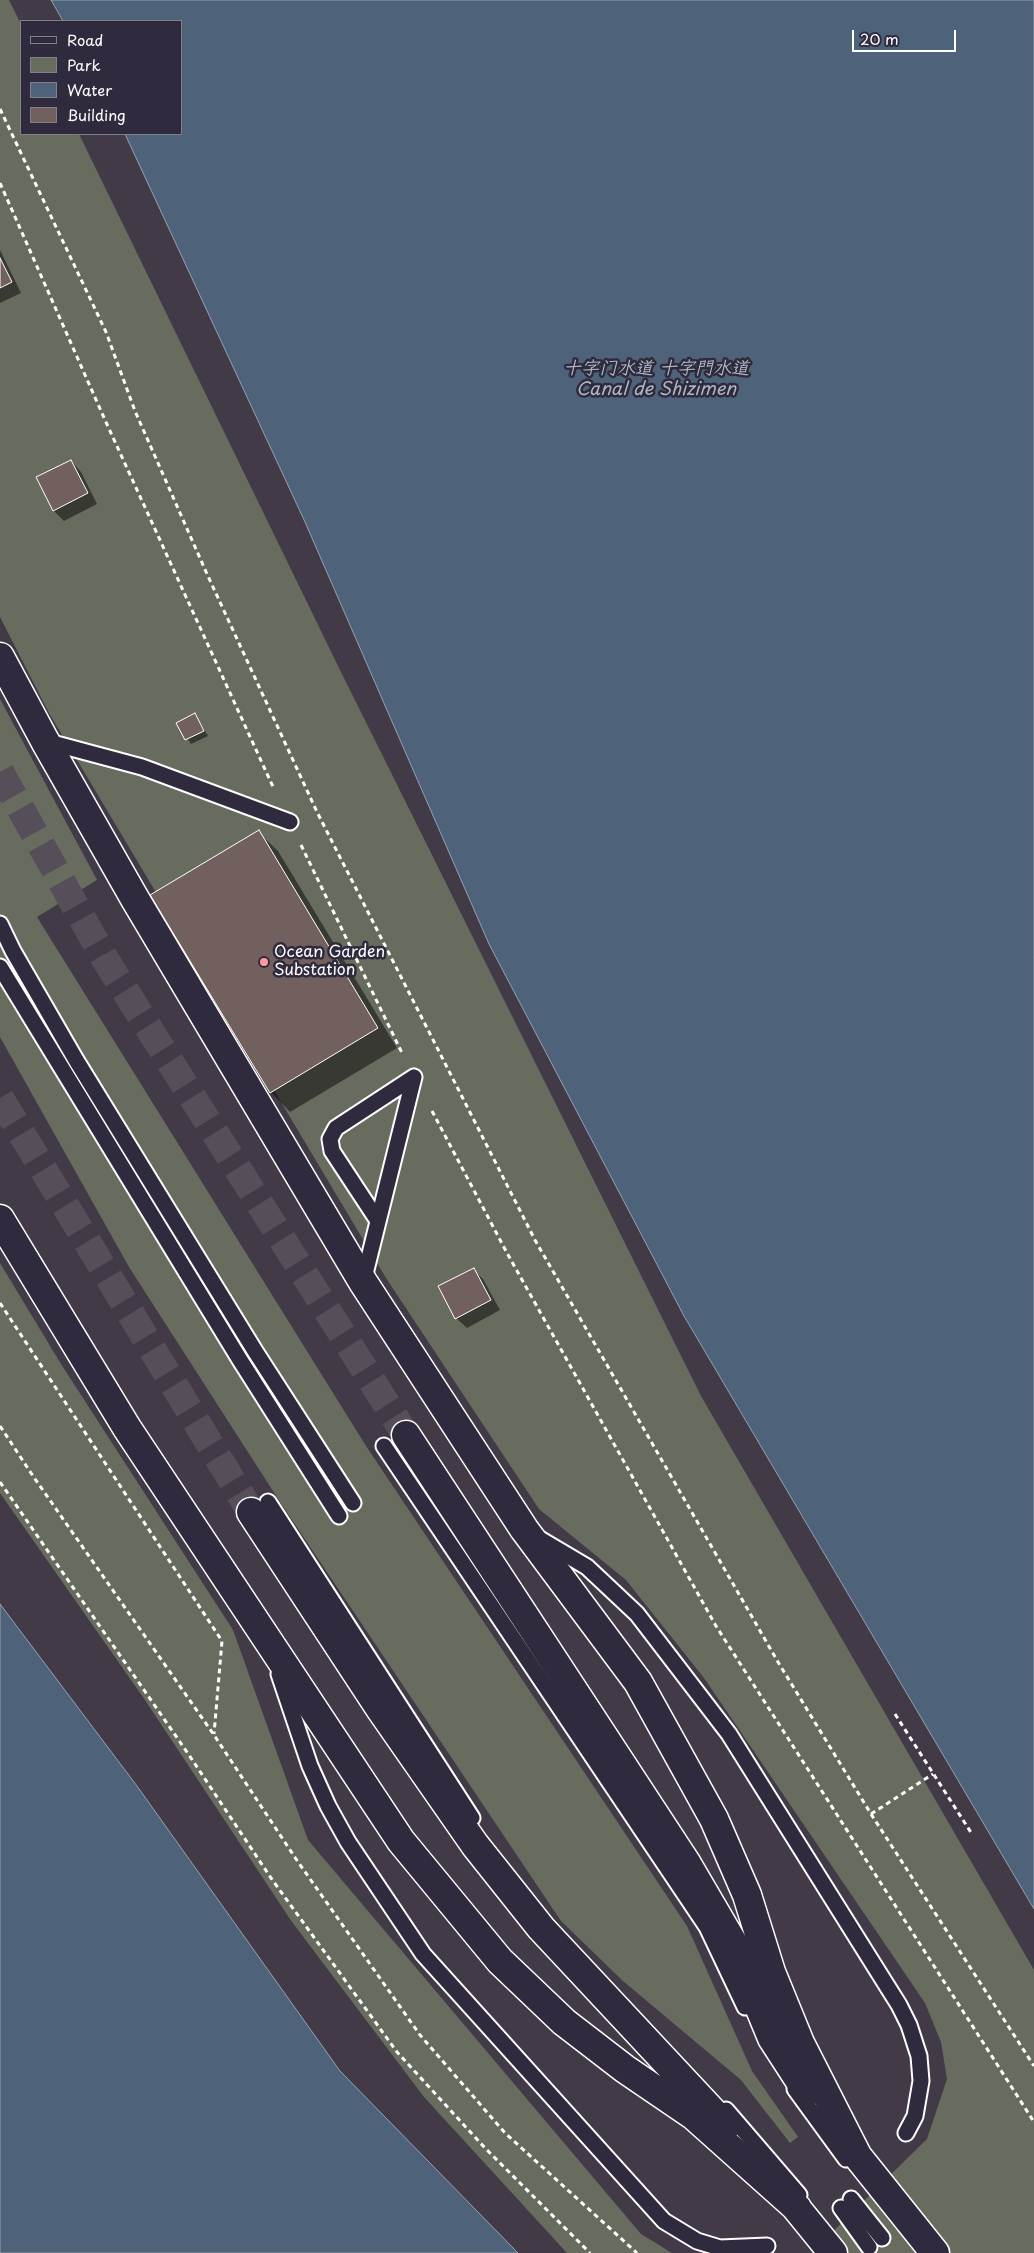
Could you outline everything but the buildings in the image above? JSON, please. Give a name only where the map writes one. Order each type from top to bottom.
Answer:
[{"type":"main road","points":[[0,657],[45,741],[140,908],[363,1282],[524,1529],[638,1682],[714,1819],[747,1895],[771,1972],[852,2159]]},
{"type":"main road","points":[[0,1219],[127,1428],[401,1841],[500,1961],[564,2022],[625,2069],[694,2116],[801,2205]]},
{"type":"main road","points":[[395,1440],[687,1864],[732,1941],[772,2038],[807,2092],[852,2159],[935,2253]]},
{"type":"main road","points":[[259,1507],[382,1710],[475,1845],[541,1928],[801,2205],[833,2253]]},
{"type":"lane","points":[[45,741],[142,767],[290,822]]},
{"type":"lane","points":[[0,924],[13,951],[76,1060],[255,1351],[353,1503]]},
{"type":"lane","points":[[0,967],[235,1352],[339,1516]]},
{"type":"lane","points":[[378,1221],[332,1151],[330,1139],[336,1128],[414,1077]]},
{"type":"lane","points":[[363,1282],[414,1077]]},
{"type":"lane","points":[[524,1529],[587,1568],[637,1614],[734,1743],[894,1996],[910,2025],[919,2056],[921,2081],[915,2116],[906,2132]]},
{"type":"lane","points":[[270,1646],[310,1766],[328,1806],[348,1842],[423,1954],[664,2221],[697,2241],[720,2248],[767,2246]]},
{"type":"lane","points":[[852,2159],[923,2253]]},
{"type":"lane","points":[[846,2203],[875,2243]]},
{"type":"lane","points":[[801,2205],[847,2253]]},
{"type":"path","points":[[0,109],[106,332],[135,411],[207,574],[317,812],[535,1240],[778,1662],[871,1814],[1034,2066]]},
{"type":"path","points":[[0,182],[105,420],[290,822],[414,1077],[507,1253],[716,1626],[1034,2122]]},
{"type":"path","points":[[0,1303],[222,1641],[214,1735]]},
{"type":"path","points":[[0,1426],[38,1484],[214,1735],[296,1859],[420,2036],[505,2133],[637,2253]]},
{"type":"path","points":[[0,1482],[189,1755],[271,1878],[397,2052],[485,2148],[590,2253]]},
{"type":"path","points":[[895,1714],[972,1834]]},
{"type":"path","points":[[871,1814],[933,1774]]},
{"type":"green space","points":[[0,0],[9,0],[20,22],[20,135],[79,135],[339,668],[701,1396],[1034,1970],[1034,2253],[811,2253],[927,2139],[947,2079],[941,2042],[925,2003],[704,1678],[626,1580],[539,1509],[386,1278],[49,713],[0,617]]},
{"type":"green space","points":[[0,699],[97,880],[37,917],[366,1446],[687,1926],[752,2071],[798,2137],[790,2143],[741,2080],[623,1981],[561,1921],[282,1505],[129,1267],[0,1037]]},
{"type":"green space","points":[[0,1263],[61,1364],[233,1630],[308,1840],[641,2234],[672,2253],[567,2253],[424,2097],[292,1922],[145,1700],[0,1493]]},
{"type":"water","name":"十字门水道 十字門水道 Canal de Shizimen","points":[[51,0],[1034,0],[1034,1909],[684,1316],[489,944],[305,522],[125,135],[182,135],[182,20],[62,20]]},
{"type":"water","points":[[0,1604],[137,1786],[340,2071],[518,2253],[0,2253]]},
{"type":"tunnel","points":[[0,772],[105,959],[406,1435]]},
{"type":"tunnel","points":[[0,1098],[251,1512]]},
{"type":"place","name":"Ocean Garden Substation","points":[[264,962]]}]
